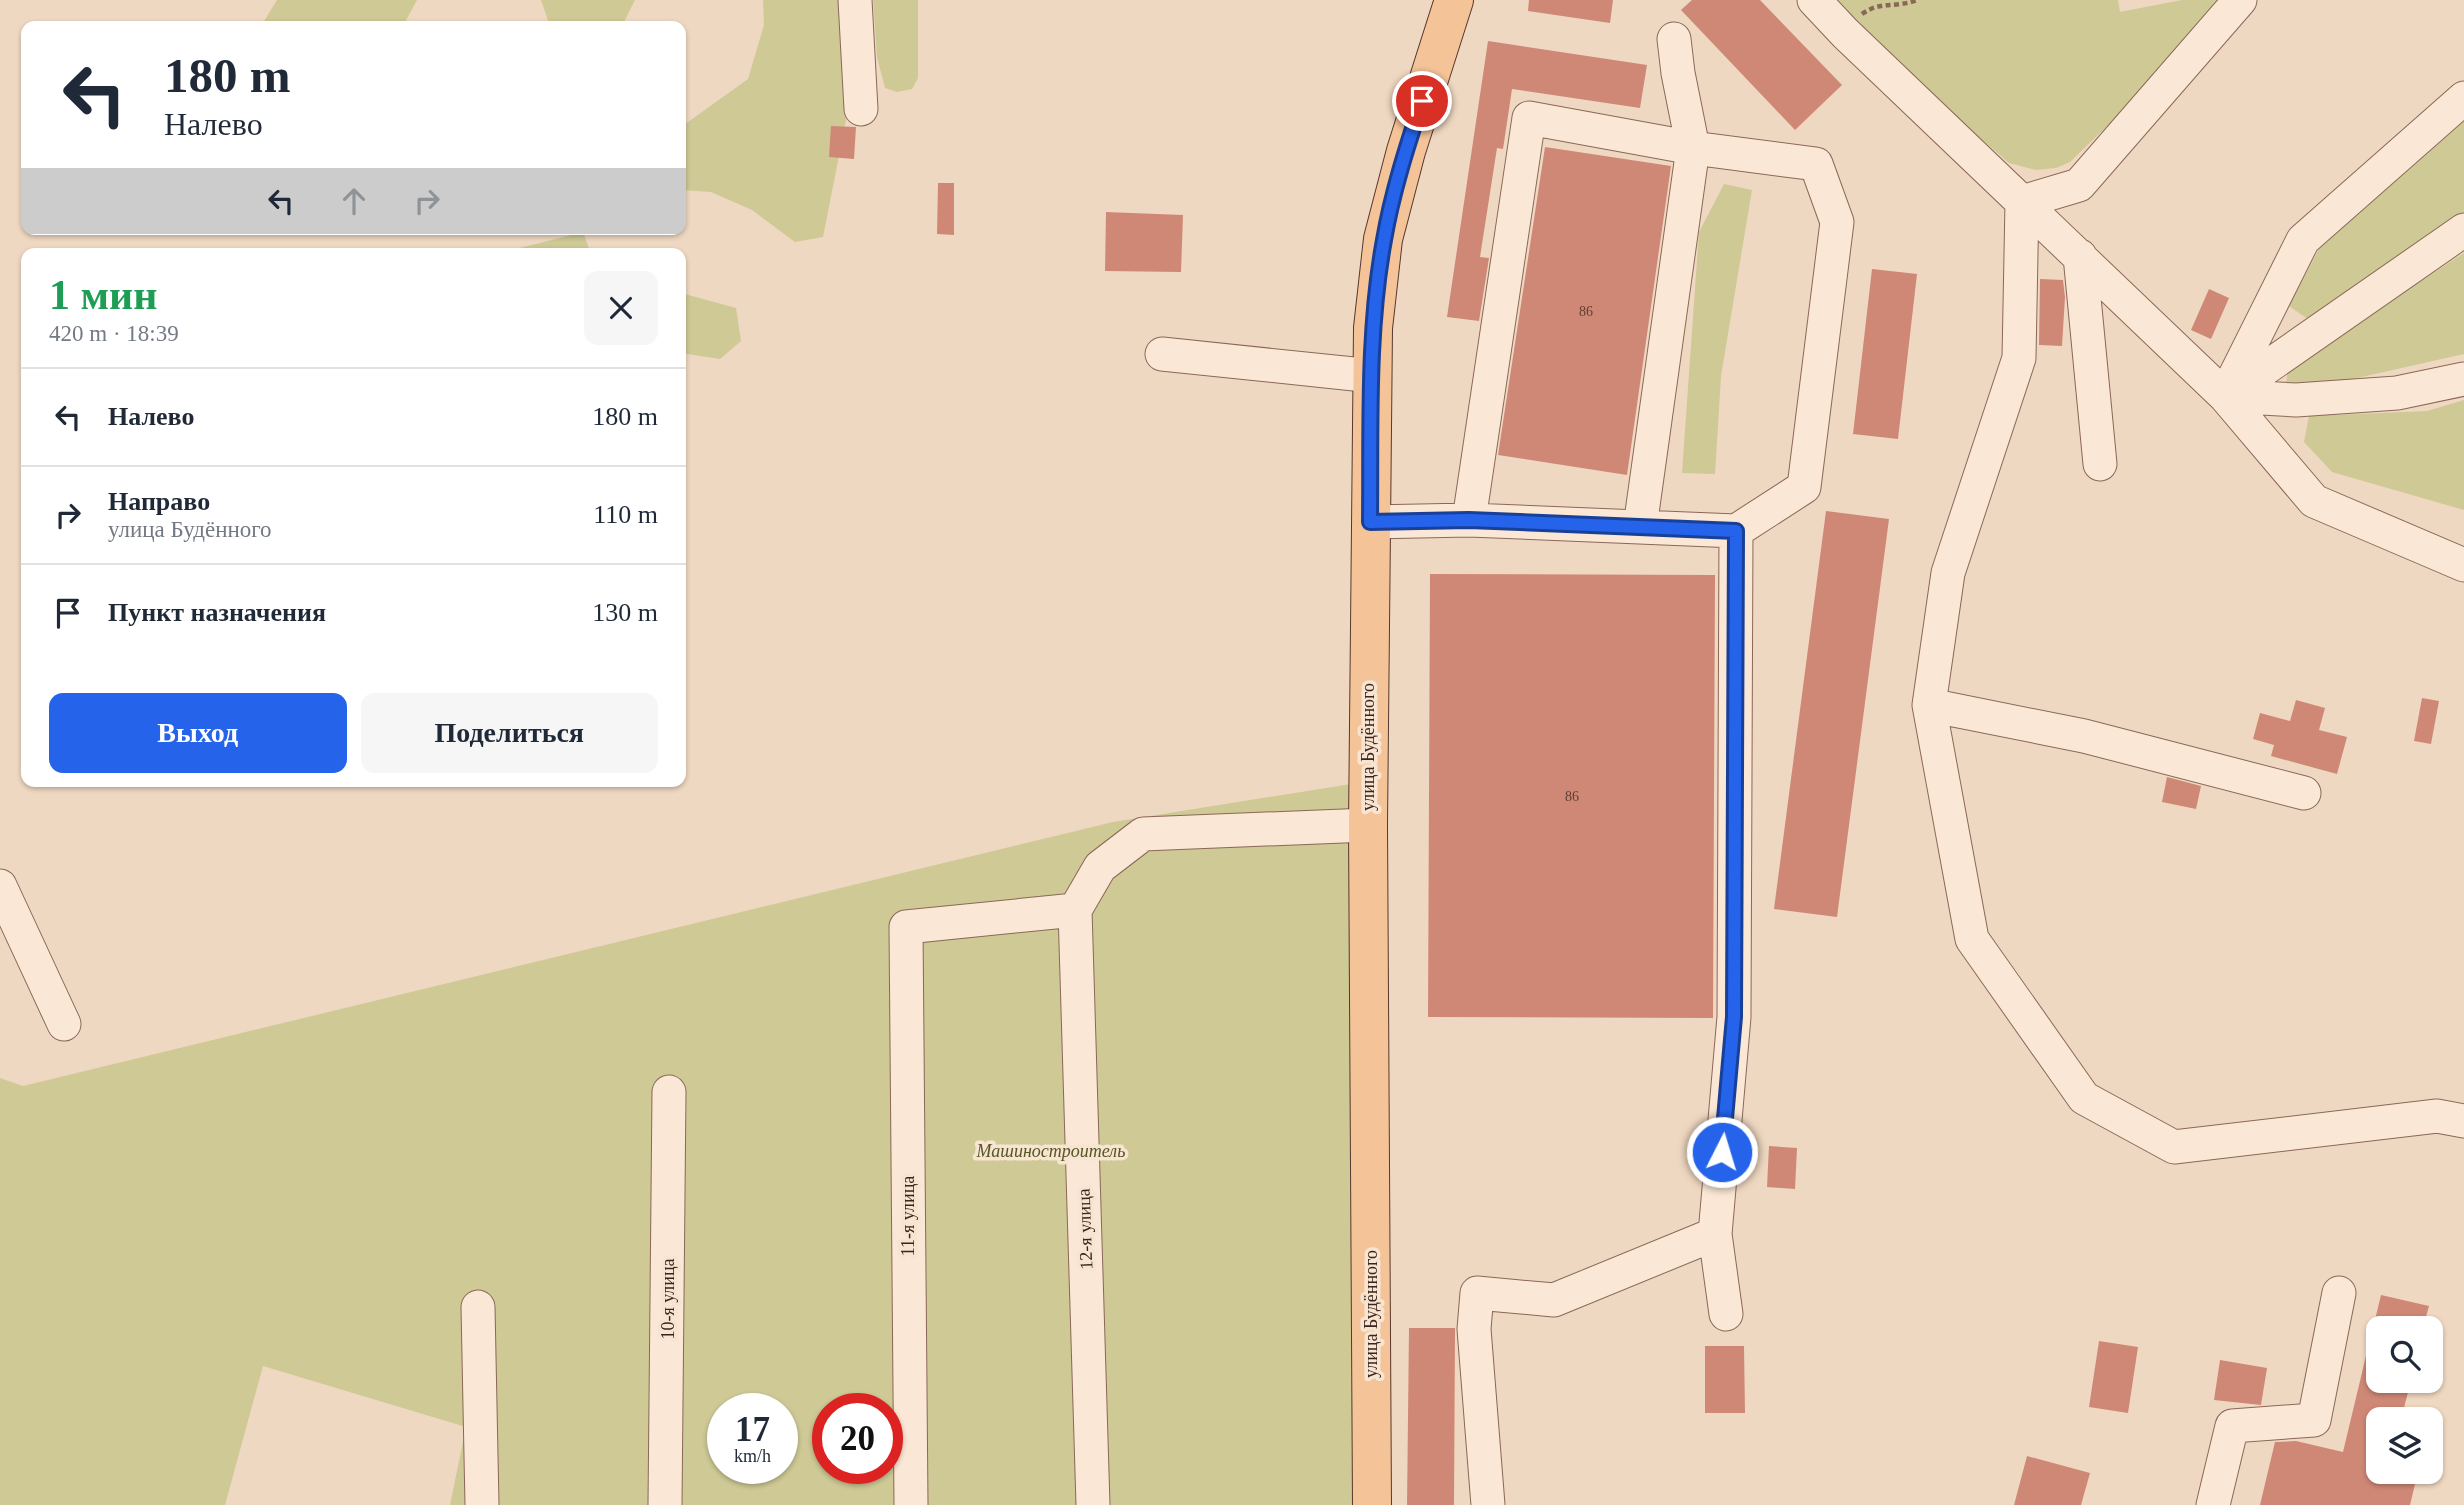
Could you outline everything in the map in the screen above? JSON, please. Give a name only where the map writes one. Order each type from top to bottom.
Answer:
[{"type":"main road","name":"улица Будённого","points":[[1371,1505],[1368,825],[1373,328],[1384,239],[1405,151],[1454,0]]},
{"type":"street","points":[[855,0],[861,109]]},
{"type":"street","points":[[1814,0],[1845,33],[2225,396],[2314,501],[2464,565]]},
{"type":"street","points":[[2022,202],[2079,185],[2240,0]]},
{"type":"street","points":[[1640,527],[1693,148],[1674,39]]},
{"type":"street","points":[[2225,396],[2303,240],[2464,98]]},
{"type":"street","points":[[1370,522],[1469,520],[1736,531],[1804,487],[1838,222],[1816,164],[1693,148],[1529,118],[1498,310],[1469,520]]},
{"type":"street","points":[[2022,202],[2019,358],[1948,573],[1929,705],[1972,939],[2084,1098],[2174,1147],[2437,1116],[2464,1121]]},
{"type":"street","points":[[2225,396],[2464,230]]},
{"type":"street","points":[[2080,256],[2100,464]]},
{"type":"street","points":[[1162,354],[1373,376]]},
{"type":"street","points":[[2225,396],[2296,400],[2397,394],[2464,379]]},
{"type":"street","points":[[1726,1314],[1715,1234],[1734,1017],[1736,531]]},
{"type":"street","points":[[1929,705],[2084,736],[2304,793]]},
{"type":"street","points":[[1075,910],[1100,867],[1143,834],[1368,825]]},
{"type":"street","points":[[0,886],[64,1024]]},
{"type":"street","name":"11-я улица","points":[[911,1505],[905,927],[1075,910]]},
{"type":"street","name":"12-я улица","points":[[1075,910],[1093,1505]]},
{"type":"street","name":"10-я улица","points":[[666,1505],[669,1092]]},
{"type":"street","points":[[1488,1505],[1474,1329],[1477,1293],[1554,1300],[1715,1234]]},
{"type":"street","points":[[2213,1505],[2232,1426],[2314,1420],[2339,1293]]},
{"type":"street","points":[[478,1307],[482,1505]]},
{"type":"path","points":[[1845,33],[1870,5],[1877,2],[1905,4],[1917,0]]},
{"type":"green space","points":[[277,0],[417,0],[406,21],[264,21]]},
{"type":"green space","points":[[541,0],[635,0],[624,21],[548,21]]},
{"type":"green space","points":[[763,0],[840,0],[849,105],[823,237],[795,242],[752,210],[711,192],[686,190],[686,123],[748,79],[764,25]]},
{"type":"green space","points":[[873,0],[918,0],[918,78],[912,89],[897,92],[885,88],[877,57]]},
{"type":"green space","points":[[1827,0],[2118,0],[2120,12],[2182,0],[2223,0],[2131,103],[2070,162],[2056,168],[2036,170],[2009,163],[1907,75]]},
{"type":"green space","points":[[2464,118],[2464,213],[2312,322],[2289,306],[2319,249]]},
{"type":"green space","points":[[1724,184],[1752,190],[1721,376],[1715,474],[1682,473],[1699,232]]},
{"type":"green space","points":[[571,235],[584,235],[589,248],[520,248]]},
{"type":"green space","points":[[2464,253],[2464,354],[2326,385],[2286,386],[2288,367]]},
{"type":"green space","points":[[686,294],[736,308],[741,341],[720,359],[686,354]]},
{"type":"green space","points":[[2464,400],[2464,510],[2332,472],[2304,442],[2309,416],[2427,411]]},
{"type":"green space","name":"Машиностроитель","points":[[1351,784],[1364,1505],[450,1505],[466,1427],[263,1366],[225,1505],[0,1505],[0,1078],[23,1086],[1113,822]]},
{"type":"building","points":[[1529,0],[1613,0],[1610,23],[1528,11]]},
{"type":"building","points":[[1692,0],[1760,0],[1842,85],[1795,130],[1681,10]]},
{"type":"building","points":[[1488,41],[1647,65],[1640,108],[1512,89],[1503,149],[1497,148],[1480,257],[1489,258],[1479,321],[1447,317]]},
{"type":"building","points":[[831,126],[856,127],[854,159],[829,157]]},
{"type":"building","points":[[1545,147],[1671,166],[1627,475],[1498,455]]},
{"type":"building","points":[[938,183],[954,183],[954,235],[937,234]]},
{"type":"building","points":[[1106,212],[1183,215],[1181,272],[1105,271]]},
{"type":"building","points":[[1872,269],[1917,274],[1898,439],[1853,434]]},
{"type":"building","points":[[2040,279],[2063,280],[2065,297],[2062,346],[2039,345]]},
{"type":"building","points":[[2209,289],[2229,298],[2211,339],[2191,330]]},
{"type":"building","points":[[1826,511],[1889,519],[1837,917],[1774,909]]},
{"type":"building","points":[[1430,574],[1715,575],[1713,1018],[1428,1017]]},
{"type":"building","points":[[2422,698],[2439,701],[2431,744],[2414,741]]},
{"type":"building","points":[[2296,700],[2325,708],[2319,730],[2347,737],[2337,774],[2271,756],[2274,745],[2253,739],[2260,713],[2290,721]]},
{"type":"building","points":[[2167,777],[2201,786],[2196,809],[2162,802]]},
{"type":"building","points":[[1769,1146],[1797,1148],[1795,1189],[1767,1187]]},
{"type":"building","points":[[2381,1295],[2429,1306],[2426,1316],[2376,1316]]},
{"type":"building","points":[[1409,1328],[1455,1328],[1454,1505],[1407,1505]]},
{"type":"building","points":[[2099,1341],[2138,1347],[2128,1413],[2089,1407]]},
{"type":"building","points":[[1705,1346],[1744,1346],[1745,1413],[1705,1413]]},
{"type":"building","points":[[2366,1356],[2366,1393],[2408,1393],[2404,1407],[2366,1407],[2366,1484],[2415,1484],[2410,1505],[2260,1505],[2275,1442],[2296,1441],[2343,1452]]},
{"type":"building","points":[[2220,1360],[2267,1368],[2261,1405],[2214,1400]]},
{"type":"building","points":[[2027,1456],[2090,1473],[2081,1505],[2014,1505]]},
{"type":"route","points":[[1422,101],[1405,151],[1384,239],[1373,328],[1370,522],[1469,520],[1736,531],[1734,1017],[1722,1152]]}]
